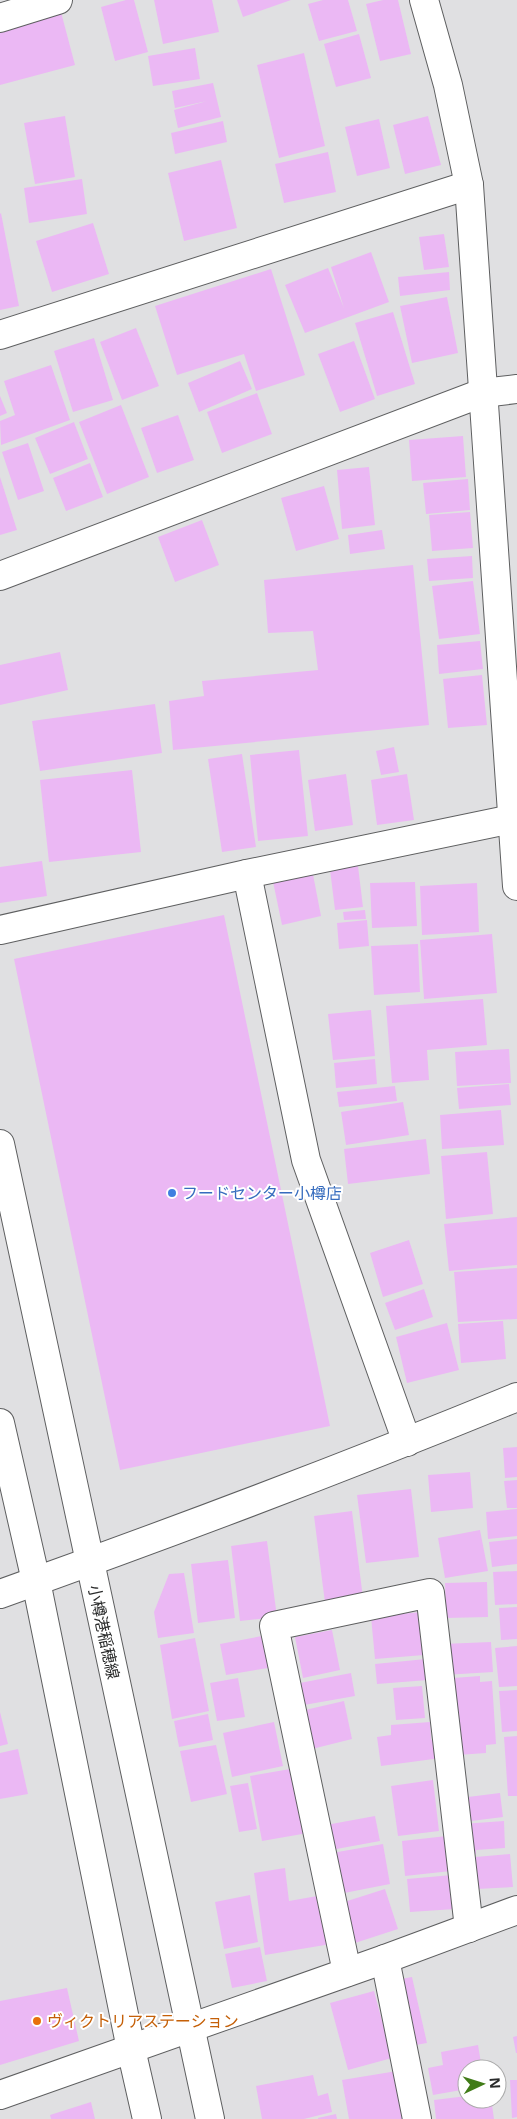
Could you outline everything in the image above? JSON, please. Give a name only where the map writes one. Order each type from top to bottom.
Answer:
[{"type":"street","points":[[0,18],[58,0]]},
{"type":"street","points":[[424,0],[448,85],[469,185],[517,886]]},
{"type":"street","points":[[0,335],[469,185]]},
{"type":"street","points":[[0,576],[482,393],[517,389]]},
{"type":"street","points":[[0,930],[246,874],[512,819]]},
{"type":"street","points":[[246,874],[306,1160],[407,1442]]},
{"type":"street","name":"小樽港稲穂線","points":[[0,1144],[210,2119]]},
{"type":"street","points":[[0,1594],[407,1442],[517,1397]]},
{"type":"street","points":[[0,1423],[36,1581],[131,2049],[147,2119]]},
{"type":"street","points":[[347,1972],[274,1626],[430,1593],[469,1928]]},
{"type":"street","points":[[0,2095],[517,1910]]},
{"type":"street","points":[[384,1959],[417,2119]]},
{"type":"building","points":[[126,0],[134,0],[148,52],[115,61],[101,7]]},
{"type":"building","points":[[154,0],[212,0],[219,32],[163,44]]},
{"type":"building","points":[[237,0],[291,0],[243,17]]},
{"type":"building","points":[[323,0],[348,0],[357,31],[319,41],[308,4]]},
{"type":"building","points":[[383,0],[398,0],[411,54],[380,61],[366,4]]},
{"type":"building","points":[[61,12],[75,65],[0,85],[0,28]]},
{"type":"building","points":[[359,34],[371,78],[336,87],[324,44]]},
{"type":"building","points":[[195,48],[200,79],[153,86],[148,56]]},
{"type":"building","points":[[304,53],[325,146],[279,158],[257,65]]},
{"type":"building","points":[[213,83],[221,117],[178,128],[174,110],[207,101],[175,108],[172,91]]},
{"type":"building","points":[[65,116],[75,177],[35,184],[24,123]]},
{"type":"building","points":[[428,116],[441,165],[405,174],[393,125]]},
{"type":"building","points":[[379,119],[390,168],[357,176],[345,127]]},
{"type":"building","points":[[223,121],[227,142],[175,154],[171,133]]},
{"type":"building","points":[[328,152],[336,192],[284,203],[275,164]]},
{"type":"building","points":[[221,160],[237,228],[184,241],[168,173]]},
{"type":"building","points":[[82,179],[87,214],[29,223],[24,188]]},
{"type":"building","points":[[0,214],[19,306],[0,310]]},
{"type":"building","points":[[93,223],[109,274],[52,292],[36,241]]},
{"type":"building","points":[[444,234],[449,267],[424,270],[419,237]]},
{"type":"building","points":[[371,252],[389,302],[305,333],[285,285],[328,268],[344,308],[331,267]]},
{"type":"building","points":[[271,269],[305,375],[256,391],[244,354],[177,375],[155,306]]},
{"type":"building","points":[[449,272],[450,290],[400,296],[398,277]]},
{"type":"building","points":[[447,297],[458,353],[412,363],[400,306]]},
{"type":"building","points":[[393,312],[415,384],[377,396],[355,323]]},
{"type":"building","points":[[136,328],[159,386],[122,400],[100,342]]},
{"type":"building","points":[[94,338],[113,400],[73,412],[54,351]]},
{"type":"building","points":[[354,341],[375,399],[340,412],[318,354]]},
{"type":"building","points":[[240,361],[252,389],[199,412],[188,383]]},
{"type":"building","points":[[51,365],[70,420],[1,445],[0,421],[15,415],[4,381]]},
{"type":"building","points":[[257,393],[272,434],[222,453],[207,412]]},
{"type":"building","points":[[0,396],[7,413],[0,416]]},
{"type":"building","points":[[121,405],[149,477],[107,494],[79,422]]},
{"type":"building","points":[[178,415],[194,460],[157,473],[141,428]]},
{"type":"building","points":[[74,422],[88,459],[50,474],[35,438]]},
{"type":"building","points":[[463,436],[466,477],[412,481],[409,440]]},
{"type":"building","points":[[28,443],[44,491],[18,500],[2,452]]},
{"type":"building","points":[[90,463],[103,497],[66,511],[53,478]]},
{"type":"building","points":[[369,467],[375,525],[342,529],[337,470]]},
{"type":"building","points":[[0,477],[17,530],[0,535]]},
{"type":"building","points":[[468,479],[470,510],[426,514],[423,483]]},
{"type":"building","points":[[324,486],[339,539],[296,551],[281,498]]},
{"type":"building","points":[[470,512],[473,548],[432,551],[429,515]]},
{"type":"building","points":[[202,520],[219,565],[175,582],[158,537]]},
{"type":"building","points":[[382,530],[385,549],[350,554],[348,535]]},
{"type":"building","points":[[472,556],[473,578],[429,581],[427,559]]},
{"type":"building","points":[[413,565],[429,725],[173,750],[169,701],[204,696],[202,681],[318,670],[313,631],[268,633],[264,580]]},
{"type":"building","points":[[473,581],[480,634],[439,639],[432,586]]},
{"type":"building","points":[[480,641],[483,669],[439,674],[437,645]]},
{"type":"building","points":[[60,652],[68,690],[0,705],[0,665]]},
{"type":"building","points":[[482,675],[487,725],[448,728],[443,679]]},
{"type":"building","points":[[155,704],[162,753],[40,771],[32,721]]},
{"type":"building","points":[[394,747],[399,772],[381,775],[376,751]]},
{"type":"building","points":[[299,750],[308,836],[258,841],[250,755]]},
{"type":"building","points":[[242,754],[256,847],[222,852],[208,759]]},
{"type":"building","points":[[132,770],[141,852],[49,862],[40,780]]},
{"type":"building","points":[[346,774],[353,825],[315,831],[308,780]]},
{"type":"building","points":[[407,774],[414,820],[377,825],[371,780]]},
{"type":"building","points":[[42,861],[47,896],[0,903],[0,867]]},
{"type":"building","points":[[311,864],[321,916],[282,925],[271,872]]},
{"type":"building","points":[[358,866],[363,907],[335,910],[330,870]]},
{"type":"building","points":[[415,882],[417,926],[372,928],[370,883]]},
{"type":"building","points":[[477,883],[479,932],[422,935],[420,886]]},
{"type":"building","points":[[365,910],[366,919],[344,920],[343,912]]},
{"type":"building","name":"フードセンター小樽店","points":[[224,915],[330,1426],[120,1470],[14,959]]},
{"type":"building","points":[[367,920],[369,946],[339,949],[337,923]]},
{"type":"building","points":[[492,934],[497,993],[424,999],[420,940]]},
{"type":"building","points":[[418,944],[420,992],[374,995],[371,946]]},
{"type":"building","points":[[483,999],[487,1045],[427,1050],[429,1080],[392,1083],[386,1006]]},
{"type":"building","points":[[371,1010],[375,1056],[333,1060],[328,1014]]},
{"type":"building","points":[[509,1049],[511,1083],[457,1086],[455,1052]]},
{"type":"building","points":[[375,1059],[377,1084],[336,1088],[334,1063]]},
{"type":"building","points":[[509,1084],[511,1105],[459,1109],[457,1088]]},
{"type":"building","points":[[395,1086],[397,1101],[339,1107],[337,1092]]},
{"type":"building","points":[[403,1102],[409,1135],[346,1145],[341,1112]]},
{"type":"building","points":[[501,1110],[504,1145],[442,1149],[440,1115]]},
{"type":"building","points":[[426,1139],[430,1174],[348,1184],[344,1149]]},
{"type":"building","points":[[487,1152],[493,1214],[446,1219],[441,1156]]},
{"type":"building","points":[[517,1217],[517,1265],[449,1271],[444,1224]]},
{"type":"building","points":[[409,1240],[423,1284],[383,1297],[370,1253]]},
{"type":"building","points":[[517,1268],[517,1319],[458,1322],[454,1272]]},
{"type":"building","points":[[424,1289],[433,1317],[395,1330],[385,1303]]},
{"type":"building","points":[[503,1321],[506,1359],[461,1363],[458,1324]]},
{"type":"building","points":[[447,1323],[459,1370],[407,1383],[396,1337]]},
{"type":"building","points":[[517,1447],[517,1477],[505,1478],[503,1448]]},
{"type":"building","points":[[470,1472],[473,1508],[431,1512],[428,1475]]},
{"type":"building","points":[[517,1480],[517,1508],[507,1508],[504,1481]]},
{"type":"building","points":[[411,1489],[419,1557],[366,1563],[357,1495]]},
{"type":"building","points":[[517,1509],[517,1536],[488,1539],[486,1512]]},
{"type":"building","points":[[352,1511],[363,1598],[325,1603],[314,1516]]},
{"type":"building","points":[[480,1530],[488,1571],[445,1578],[438,1538]]},
{"type":"building","points":[[517,1539],[517,1564],[492,1567],[489,1542]]},
{"type":"building","points":[[267,1541],[277,1617],[240,1621],[231,1546]]},
{"type":"building","points":[[228,1560],[235,1618],[198,1623],[191,1564]]},
{"type":"building","points":[[517,1571],[517,1604],[495,1605],[493,1572]]},
{"type":"building","points":[[184,1573],[194,1633],[158,1638],[154,1612],[169,1574]]},
{"type":"building","points":[[487,1582],[488,1617],[446,1618],[445,1583]]},
{"type":"building","points":[[517,1607],[517,1639],[501,1640],[499,1608]]},
{"type":"building","points":[[421,1612],[424,1655],[375,1659],[371,1617]]},
{"type":"building","points":[[332,1630],[340,1670],[303,1678],[295,1637]]},
{"type":"building","points":[[262,1636],[268,1668],[226,1675],[220,1644]]},
{"type":"building","points":[[195,1638],[209,1711],[172,1719],[160,1645]]},
{"type":"building","points":[[491,1642],[493,1672],[444,1675],[442,1644]]},
{"type":"building","points":[[517,1646],[517,1686],[499,1687],[495,1648]]},
{"type":"building","points":[[426,1659],[428,1680],[377,1684],[375,1664]]},
{"type":"building","points":[[351,1673],[355,1696],[304,1705],[300,1683]]},
{"type":"building","points":[[480,1676],[480,1682],[492,1681],[496,1744],[486,1745],[486,1753],[458,1755],[453,1678]]},
{"type":"building","points":[[238,1678],[245,1717],[217,1721],[210,1683]]},
{"type":"building","points":[[422,1686],[425,1718],[396,1720],[393,1688]]},
{"type":"building","points":[[517,1690],[517,1731],[502,1732],[499,1691]]},
{"type":"building","points":[[344,1701],[352,1739],[308,1750],[305,1710]]},
{"type":"building","points":[[0,1712],[8,1744],[0,1746]]},
{"type":"building","points":[[208,1714],[213,1740],[179,1747],[174,1721]]},
{"type":"building","points":[[274,1722],[283,1766],[232,1777],[223,1733]]},
{"type":"building","points":[[430,1722],[431,1740],[439,1739],[441,1758],[381,1766],[377,1737],[391,1735],[391,1725]]},
{"type":"building","points":[[517,1736],[517,1796],[508,1796],[504,1737]]},
{"type":"building","points":[[216,1745],[227,1794],[191,1802],[180,1751]]},
{"type":"building","points":[[18,1749],[28,1794],[0,1799],[0,1753]]},
{"type":"building","points":[[296,1768],[308,1833],[262,1841],[250,1776]]},
{"type":"building","points":[[433,1780],[439,1831],[398,1836],[391,1786]]},
{"type":"building","points":[[248,1783],[257,1829],[239,1832],[230,1786]]},
{"type":"building","points":[[500,1793],[503,1817],[463,1822],[460,1798]]},
{"type":"building","points":[[375,1816],[380,1841],[331,1850],[326,1825]]},
{"type":"building","points":[[504,1821],[505,1848],[476,1850],[476,1854],[465,1855],[462,1824]]},
{"type":"building","points":[[447,1836],[451,1871],[405,1876],[402,1841]]},
{"type":"building","points":[[383,1844],[390,1884],[339,1894],[332,1853]]},
{"type":"building","points":[[510,1854],[513,1887],[477,1889],[475,1857]]},
{"type":"building","points":[[285,1868],[289,1901],[323,1895],[331,1944],[265,1955],[254,1873]]},
{"type":"building","points":[[452,1875],[455,1909],[410,1912],[407,1879]]},
{"type":"building","points":[[385,1889],[398,1929],[355,1943],[341,1903]]},
{"type":"building","points":[[250,1895],[258,1942],[224,1949],[215,1902]]},
{"type":"building","points":[[260,1947],[267,1981],[232,1988],[225,1954]]},
{"type":"building","points":[[412,1977],[427,2043],[410,2046],[396,1980]]},
{"type":"building","name":"ヴィクトリアステーション","points":[[67,1988],[79,2041],[0,2065],[0,2001]]},
{"type":"building","points":[[374,1991],[392,2058],[348,2070],[330,2003]]},
{"type":"building","points":[[517,2036],[517,2053],[516,2053],[513,2037]]},
{"type":"building","points":[[478,2045],[480,2059],[457,2059],[457,2091],[433,2095],[428,2068],[443,2065],[441,2052]]},
{"type":"building","points":[[397,2071],[405,2119],[349,2119],[342,2080]]},
{"type":"building","points":[[313,2075],[318,2096],[328,2093],[332,2112],[304,2119],[262,2119],[256,2086]]},
{"type":"building","points":[[510,2080],[517,2080],[517,2117],[512,2118]]},
{"type":"building","points":[[457,2097],[457,2109],[493,2109],[494,2119],[436,2119],[434,2100]]},
{"type":"building","points":[[91,2102],[95,2119],[51,2119],[50,2115]]},
{"type":"building","points":[[336,2114],[337,2119],[318,2119],[318,2118]]},
{"type":"place","name":"フードセンター小樽店","points":[[172,1193]]},
{"type":"place","name":"ヴィクトリアステーション","points":[[37,2021]]}]
